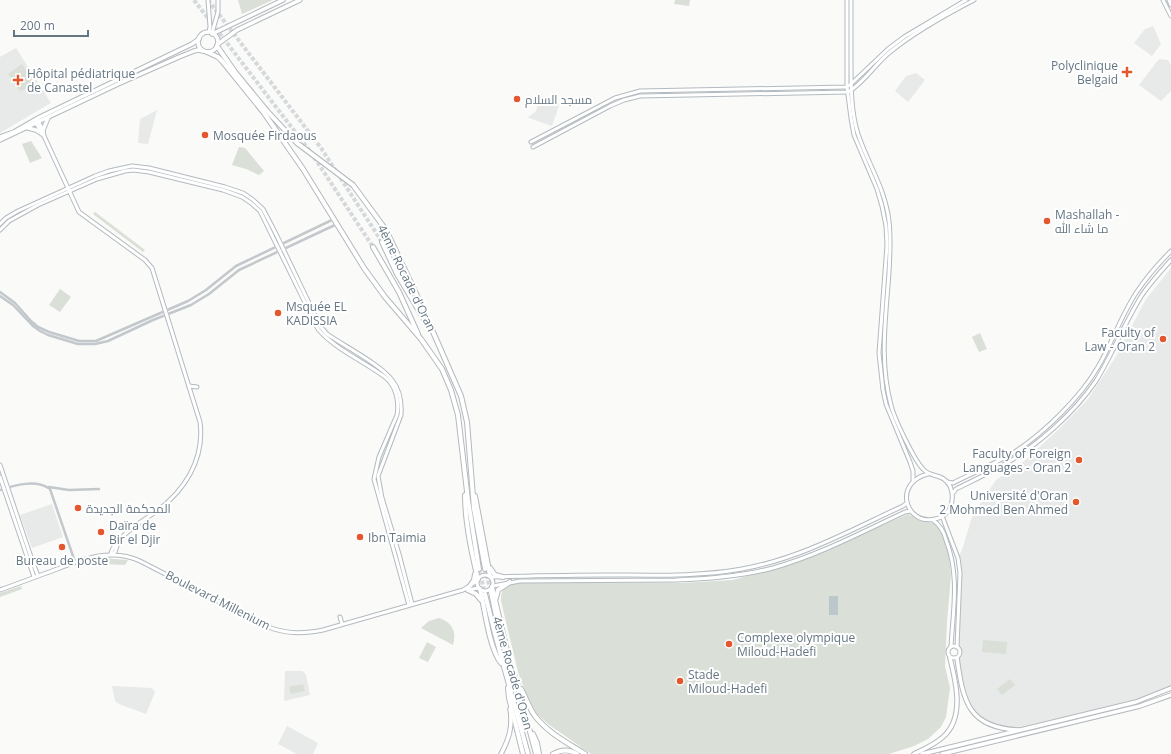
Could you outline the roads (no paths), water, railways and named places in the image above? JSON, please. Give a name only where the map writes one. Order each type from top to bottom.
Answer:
[{"type":"highway","name":"4ème Rocade d'Oran","points":[[218,45],[235,72],[267,111],[297,143],[353,185],[386,230],[455,380],[465,410],[474,509],[490,577]]},
{"type":"highway","name":"4ème Rocade d'Oran","points":[[205,51],[218,57],[264,113],[304,169],[364,268],[421,339],[442,369],[452,394],[460,425],[477,580]]},
{"type":"highway","points":[[382,242],[398,274],[436,340]]},
{"type":"highway","points":[[373,247],[399,292],[421,339]]},
{"type":"highway","points":[[487,568],[495,575],[503,577]]},
{"type":"highway","points":[[477,569],[474,580],[467,588],[477,595],[483,602]]},
{"type":"highway","points":[[496,601],[498,590],[510,582]]},
{"type":"highway","name":"4ème Rocade d'Oran","points":[[492,588],[501,640],[517,683],[536,754]]},
{"type":"highway","points":[[492,588],[511,667]]},
{"type":"highway","points":[[479,589],[497,658],[503,665]]},
{"type":"highway","name":"4ème Rocade d'Oran","points":[[486,594],[503,665],[528,754]]},
{"type":"highway","points":[[517,683],[532,711],[541,723],[557,736],[585,754]]},
{"type":"highway","points":[[509,684],[509,698],[515,717],[523,754]]},
{"type":"highway","points":[[530,730],[535,738],[539,754]]},
{"type":"highway","points":[[553,754],[558,751],[568,750],[577,754]]},
{"type":"main road","points":[[208,0],[211,33],[217,38],[218,45]]},
{"type":"main road","points":[[211,33],[218,12],[218,0]]},
{"type":"main road","points":[[0,139],[192,44],[202,35],[211,33],[283,0]]},
{"type":"main road","points":[[36,121],[48,117],[194,50],[213,50],[237,30],[300,0]]},
{"type":"main road","points":[[847,0],[847,86],[851,118],[854,135],[877,189],[886,226],[887,246],[879,353],[880,368],[886,404],[910,462],[914,480]]},
{"type":"main road","points":[[851,0],[851,90],[854,119],[858,134],[879,183],[889,221],[890,242],[883,352],[887,391],[892,408],[908,445],[920,467],[928,474]]},
{"type":"main road","points":[[532,142],[615,98],[640,91],[847,86],[904,36],[966,0]]},
{"type":"main road","points":[[533,147],[610,106],[640,96],[848,92],[889,52],[928,25],[974,0]]},
{"type":"main road","points":[[1163,0],[1171,16]]},
{"type":"main road","points":[[1169,0],[1171,5]]},
{"type":"main road","points":[[199,39],[199,47],[205,51]]},
{"type":"main road","points":[[43,133],[44,125],[48,117]]},
{"type":"main road","points":[[36,121],[70,190],[76,206],[82,214],[127,246],[150,265],[167,313],[198,415],[201,430],[200,453],[194,467],[183,485],[172,498],[127,532],[111,551],[112,554]]},
{"type":"main road","points":[[0,139],[27,128],[30,124]]},
{"type":"main road","points":[[27,128],[43,133]]},
{"type":"main road","points":[[0,224],[6,218],[18,211],[111,174],[133,170],[149,172],[223,190],[242,197],[255,206],[260,211],[279,245],[318,330],[323,336],[384,376],[391,383],[398,409],[397,415],[379,457],[374,479],[410,604]]},
{"type":"main road","points":[[0,230],[9,221],[19,215],[70,190]]},
{"type":"main road","points":[[947,482],[953,483],[1014,452],[1041,432],[1064,410],[1082,390],[1098,367],[1135,294],[1150,274],[1171,251]]},
{"type":"main road","points":[[952,495],[956,489],[1002,466],[1030,448],[1069,413],[1095,382],[1142,296],[1150,284],[1171,260]]},
{"type":"main road","points":[[189,386],[197,387]]},
{"type":"main road","points":[[0,465],[34,578]]},
{"type":"main road","points":[[914,754],[934,744],[945,736],[953,721],[956,708],[956,693],[950,658],[947,652],[951,647],[955,578],[953,562],[943,532],[938,523],[933,520],[921,518],[911,511],[907,503],[907,491],[914,480],[920,476],[928,474],[939,476],[947,482],[951,488],[952,495],[950,507],[942,516],[933,520]]},
{"type":"main road","points":[[0,476],[6,488],[38,576]]},
{"type":"main road","points":[[467,588],[484,575],[490,577],[503,577],[685,575],[743,569],[803,552],[907,503]]},
{"type":"main road","points":[[477,580],[479,589],[486,591],[510,582],[692,580],[745,573],[773,568],[802,558],[905,512],[911,511]]},
{"type":"main road","points":[[942,516],[958,558],[960,574],[957,647],[960,652],[957,658],[962,688],[967,703],[970,709],[984,722],[995,727],[1024,730]]},
{"type":"main road","points":[[106,554],[115,547]]},
{"type":"main road","points":[[115,547],[118,552],[124,556]]},
{"type":"main road","name":"Boulevard Millenium","points":[[0,590],[96,555],[112,554],[137,559],[253,619],[278,630],[304,633],[323,630],[467,588],[479,589]]},
{"type":"main road","points":[[743,569],[745,573]]},
{"type":"main road","points":[[490,577],[493,581],[492,588]]},
{"type":"main road","points":[[340,617],[342,624]]},
{"type":"main road","points":[[951,647],[957,647]]},
{"type":"main road","points":[[950,658],[957,658]]},
{"type":"main road","points":[[922,754],[1136,702],[1171,688]]},
{"type":"main road","points":[[942,754],[1140,706],[1171,695]]},
{"type":"main road","points":[[501,754],[508,740],[510,730],[511,720],[509,698]]},
{"type":"street","points":[[0,296],[13,304],[40,331],[78,344],[95,344],[108,340],[167,313],[197,297],[236,266],[334,219]]},
{"type":"street","points":[[0,292],[15,302],[38,326],[56,335],[78,341],[96,341],[107,338],[196,302],[239,270],[337,224]]},
{"type":"street","points":[[0,490],[29,484],[69,490],[99,489]]},
{"type":"street","points":[[47,486],[53,492],[75,562]]},
{"type":"tunnel","points":[[194,0],[312,154],[373,247]]},
{"type":"tunnel","points":[[208,0],[321,148],[382,242]]},
{"type":"tunnel","points":[[479,569],[485,594]]},
{"type":"tunnel","points":[[485,569],[491,592]]},
{"type":"place","name":"Polyclinique Belgaid","points":[[1127,72]]},
{"type":"place","name":"Hôpital pédiatrique de Canastel","points":[[18,80]]},
{"type":"place","name":"مسجد السلام","points":[[517,99]]},
{"type":"place","name":"Mosquée Firdaous","points":[[205,135]]},
{"type":"place","name":"Mashallah - ما شاء الله","points":[[1047,221]]},
{"type":"place","name":"Msquée EL KADISSIA","points":[[278,313]]},
{"type":"place","name":"Faculty of Law - Oran 2","points":[[1163,339]]},
{"type":"place","name":"Faculty of Foreign Languages - Oran 2","points":[[1079,460]]},
{"type":"place","name":"Université d'Oran 2 Mohmed Ben Ahmed","points":[[1076,502]]},
{"type":"place","name":"المحكمة الجديدة","points":[[78,508]]},
{"type":"place","name":"Daïra de Bir el Djir","points":[[101,532]]},
{"type":"place","name":"Ibn Taimia","points":[[360,537]]},
{"type":"place","name":"Bureau de poste","points":[[62,547]]},
{"type":"place","name":"Complexe olympique Miloud-Hadefi","points":[[729,644]]},
{"type":"place","name":"Stade Miloud-Hadefi","points":[[680,681]]}]
